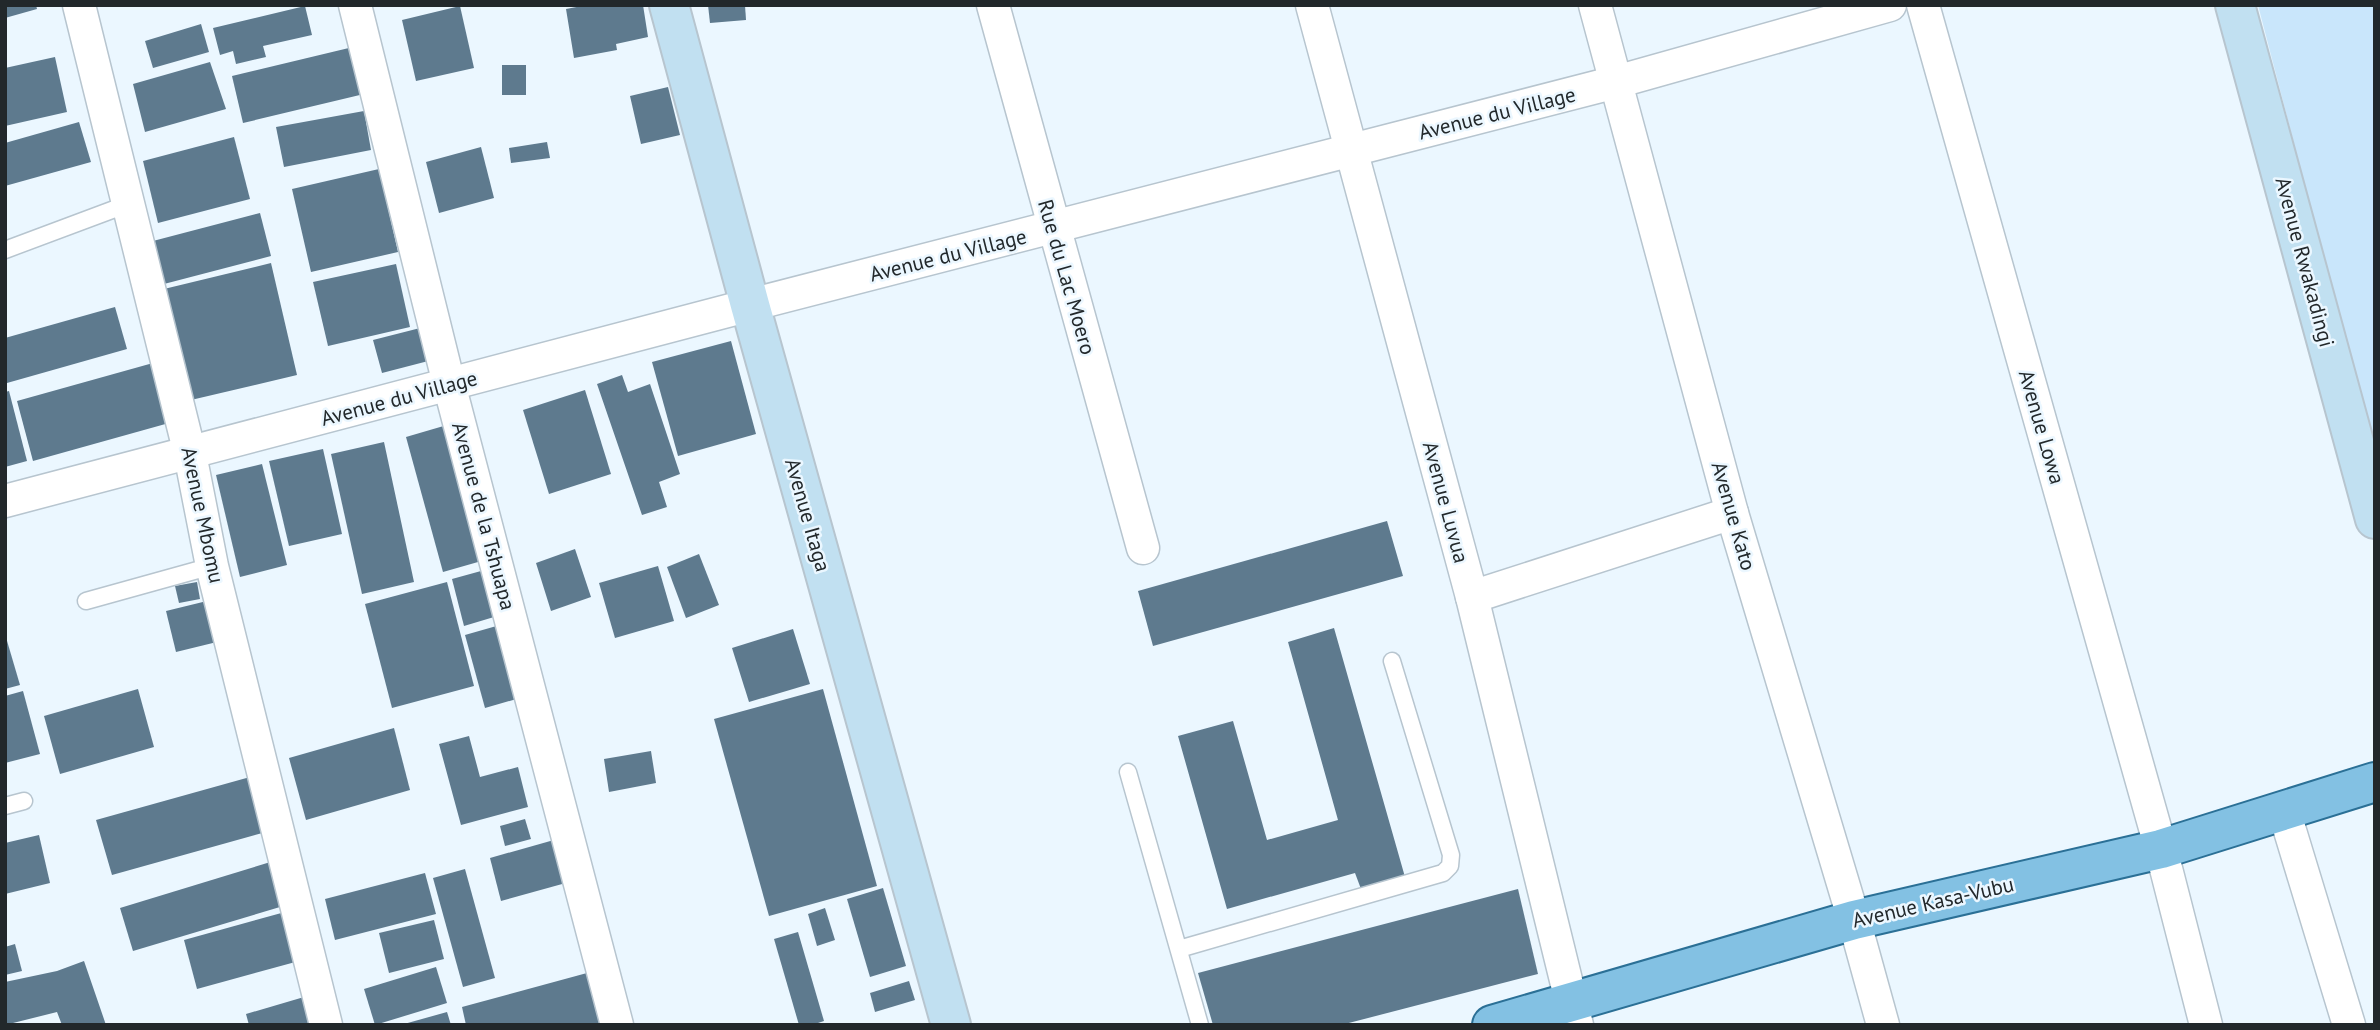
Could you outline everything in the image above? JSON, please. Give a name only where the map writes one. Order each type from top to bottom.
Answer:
[{"type":"main road","name":"Avenue Kasa-Vubu","points":[[1492,1025],[1574,1013],[1854,920],[2161,849],[2375,782]]},
{"type":"street","name":"Avenue Mbomu","points":[[79,5],[190,454],[212,566],[326,1025]]},
{"type":"street","name":"Avenue de la Tshuapa","points":[[355,5],[449,384],[617,1025]]},
{"type":"street","name":"Avenue Itaga","points":[[669,5],[951,1025]]},
{"type":"street","name":"Rue du Lac Moero","points":[[993,5],[1143,548]]},
{"type":"street","name":"Avenue Luvua","points":[[1312,5],[1349,150],[1472,597],[1574,1013]]},
{"type":"street","name":"Avenue Kato","points":[[1595,5],[1731,513],[1883,1025]]},
{"type":"street","name":"Avenue du Village","points":[[5,501],[750,305],[1616,82],[1890,5]]},
{"type":"street","name":"Avenue Lowa","points":[[1923,5],[2161,849],[2206,1025]]},
{"type":"street","name":"Avenue Rwakadingi","points":[[2235,5],[2375,519]]},
{"type":"street","points":[[1472,597],[1731,513]]},
{"type":"street","points":[[2284,811],[2349,1025]]},
{"type":"lane","points":[[5,250],[128,204]]},
{"type":"lane","points":[[86,601],[212,566]]},
{"type":"lane","points":[[1178,949],[1443,873],[1450,866],[1451,855],[1392,661]]},
{"type":"lane","points":[[1128,772],[1200,1025]]},
{"type":"lane","points":[[5,806],[24,801]]},
{"type":"shaded area","points":[[2258,5],[2375,5],[2375,455]]},
{"type":"building","points":[[5,5],[36,5],[37,9],[5,18]]},
{"type":"building","points":[[587,5],[643,5],[648,37],[616,44],[617,50],[574,58],[566,9]]},
{"type":"building","points":[[708,5],[745,5],[746,20],[710,23]]},
{"type":"building","points":[[305,6],[312,35],[263,46],[266,57],[236,64],[233,51],[220,55],[213,28]]},
{"type":"building","points":[[460,6],[474,68],[416,81],[402,20]]},
{"type":"building","points":[[201,24],[209,52],[153,68],[145,41]]},
{"type":"building","points":[[353,47],[364,94],[243,123],[232,76]]},
{"type":"building","points":[[55,57],[67,112],[5,126],[5,68]]},
{"type":"building","points":[[210,62],[226,109],[145,132],[133,84]]},
{"type":"building","points":[[502,65],[526,65],[526,95],[502,95]]},
{"type":"building","points":[[668,87],[680,135],[641,144],[630,96]]},
{"type":"building","points":[[364,111],[371,150],[284,167],[276,127]]},
{"type":"building","points":[[79,122],[91,162],[5,186],[5,143]]},
{"type":"building","points":[[234,137],[250,199],[158,223],[143,161]]},
{"type":"building","points":[[547,142],[550,158],[511,163],[509,148]]},
{"type":"building","points":[[481,147],[494,198],[439,213],[426,162]]},
{"type":"building","points":[[379,169],[398,252],[311,272],[292,189]]},
{"type":"building","points":[[260,213],[271,256],[164,284],[153,241]]},
{"type":"building","points":[[271,263],[297,375],[191,400],[164,289]]},
{"type":"building","points":[[396,264],[410,327],[328,346],[313,282]]},
{"type":"building","points":[[115,307],[127,349],[7,383],[5,338]]},
{"type":"building","points":[[428,326],[436,359],[382,373],[373,340]]},
{"type":"building","points":[[731,341],[756,434],[678,456],[652,362]]},
{"type":"building","points":[[153,363],[169,423],[33,461],[17,401]]},
{"type":"building","points":[[622,375],[628,392],[650,384],[680,474],[659,482],[667,507],[642,515],[597,384]]},
{"type":"building","points":[[585,390],[611,474],[549,494],[523,410]]},
{"type":"building","points":[[9,391],[27,461],[5,467],[5,392]]},
{"type":"building","points":[[447,425],[485,560],[443,572],[406,437]]},
{"type":"building","points":[[384,442],[414,582],[362,594],[331,454]]},
{"type":"building","points":[[323,449],[342,534],[289,546],[269,461]]},
{"type":"building","points":[[262,464],[287,565],[240,577],[216,475]]},
{"type":"building","points":[[1387,521],[1403,576],[1153,646],[1138,591]]},
{"type":"building","points":[[575,549],[591,597],[551,611],[536,563]]},
{"type":"building","points":[[699,554],[719,605],[686,618],[667,567]]},
{"type":"building","points":[[658,566],[674,621],[615,638],[599,583]]},
{"type":"building","points":[[481,571],[494,617],[464,626],[452,579]]},
{"type":"building","points":[[197,582],[200,599],[179,603],[175,586]]},
{"type":"building","points":[[447,582],[474,686],[392,708],[365,604]]},
{"type":"building","points":[[211,600],[221,641],[176,652],[166,611]]},
{"type":"building","points":[[500,625],[520,698],[485,708],[465,635]]},
{"type":"building","points":[[1334,628],[1405,877],[1361,889],[1355,873],[1227,909],[1178,736],[1233,721],[1267,840],[1338,820],[1288,642]]},
{"type":"building","points":[[793,629],[810,684],[749,702],[732,648]]},
{"type":"building","points":[[5,634],[20,685],[5,689]]},
{"type":"building","points":[[138,689],[154,747],[60,774],[44,716]]},
{"type":"building","points":[[823,689],[877,886],[769,916],[714,719]]},
{"type":"building","points":[[23,691],[40,754],[5,763],[5,696]]},
{"type":"building","points":[[394,728],[410,790],[306,820],[289,758]]},
{"type":"building","points":[[469,736],[480,777],[518,767],[528,807],[461,825],[439,744]]},
{"type":"building","points":[[651,751],[656,783],[609,792],[604,759]]},
{"type":"building","points":[[250,777],[266,832],[112,875],[96,820]]},
{"type":"building","points":[[525,819],[531,839],[505,846],[500,826]]},
{"type":"building","points":[[39,835],[50,883],[5,894],[5,843]]},
{"type":"building","points":[[561,838],[573,881],[501,901],[490,858]]},
{"type":"building","points":[[277,860],[290,904],[133,951],[120,908]]},
{"type":"building","points":[[465,869],[495,978],[463,987],[433,878]]},
{"type":"building","points":[[425,873],[436,914],[335,940],[325,899]]},
{"type":"building","points":[[883,888],[906,966],[870,977],[847,899]]},
{"type":"building","points":[[1518,889],[1538,974],[1341,1025],[1213,1025],[1198,973]]},
{"type":"building","points":[[825,908],[835,940],[817,946],[808,914]]},
{"type":"building","points":[[285,912],[299,961],[197,989],[184,940]]},
{"type":"building","points":[[434,920],[444,959],[389,973],[379,933]]},
{"type":"building","points":[[798,932],[824,1021],[812,1025],[799,1025],[774,939]]},
{"type":"building","points":[[15,944],[22,971],[5,975],[5,947]]},
{"type":"building","points":[[84,961],[106,1025],[62,1025],[57,1012],[5,1025],[5,982],[57,971]]},
{"type":"building","points":[[436,967],[447,1003],[375,1025],[364,989]]},
{"type":"building","points":[[587,973],[601,1025],[466,1025],[462,1007]]},
{"type":"building","points":[[909,981],[915,1000],[875,1012],[870,993]]},
{"type":"building","points":[[304,997],[312,1025],[249,1025],[246,1014]]},
{"type":"building","points":[[447,1012],[451,1025],[404,1025],[404,1024]]}]
